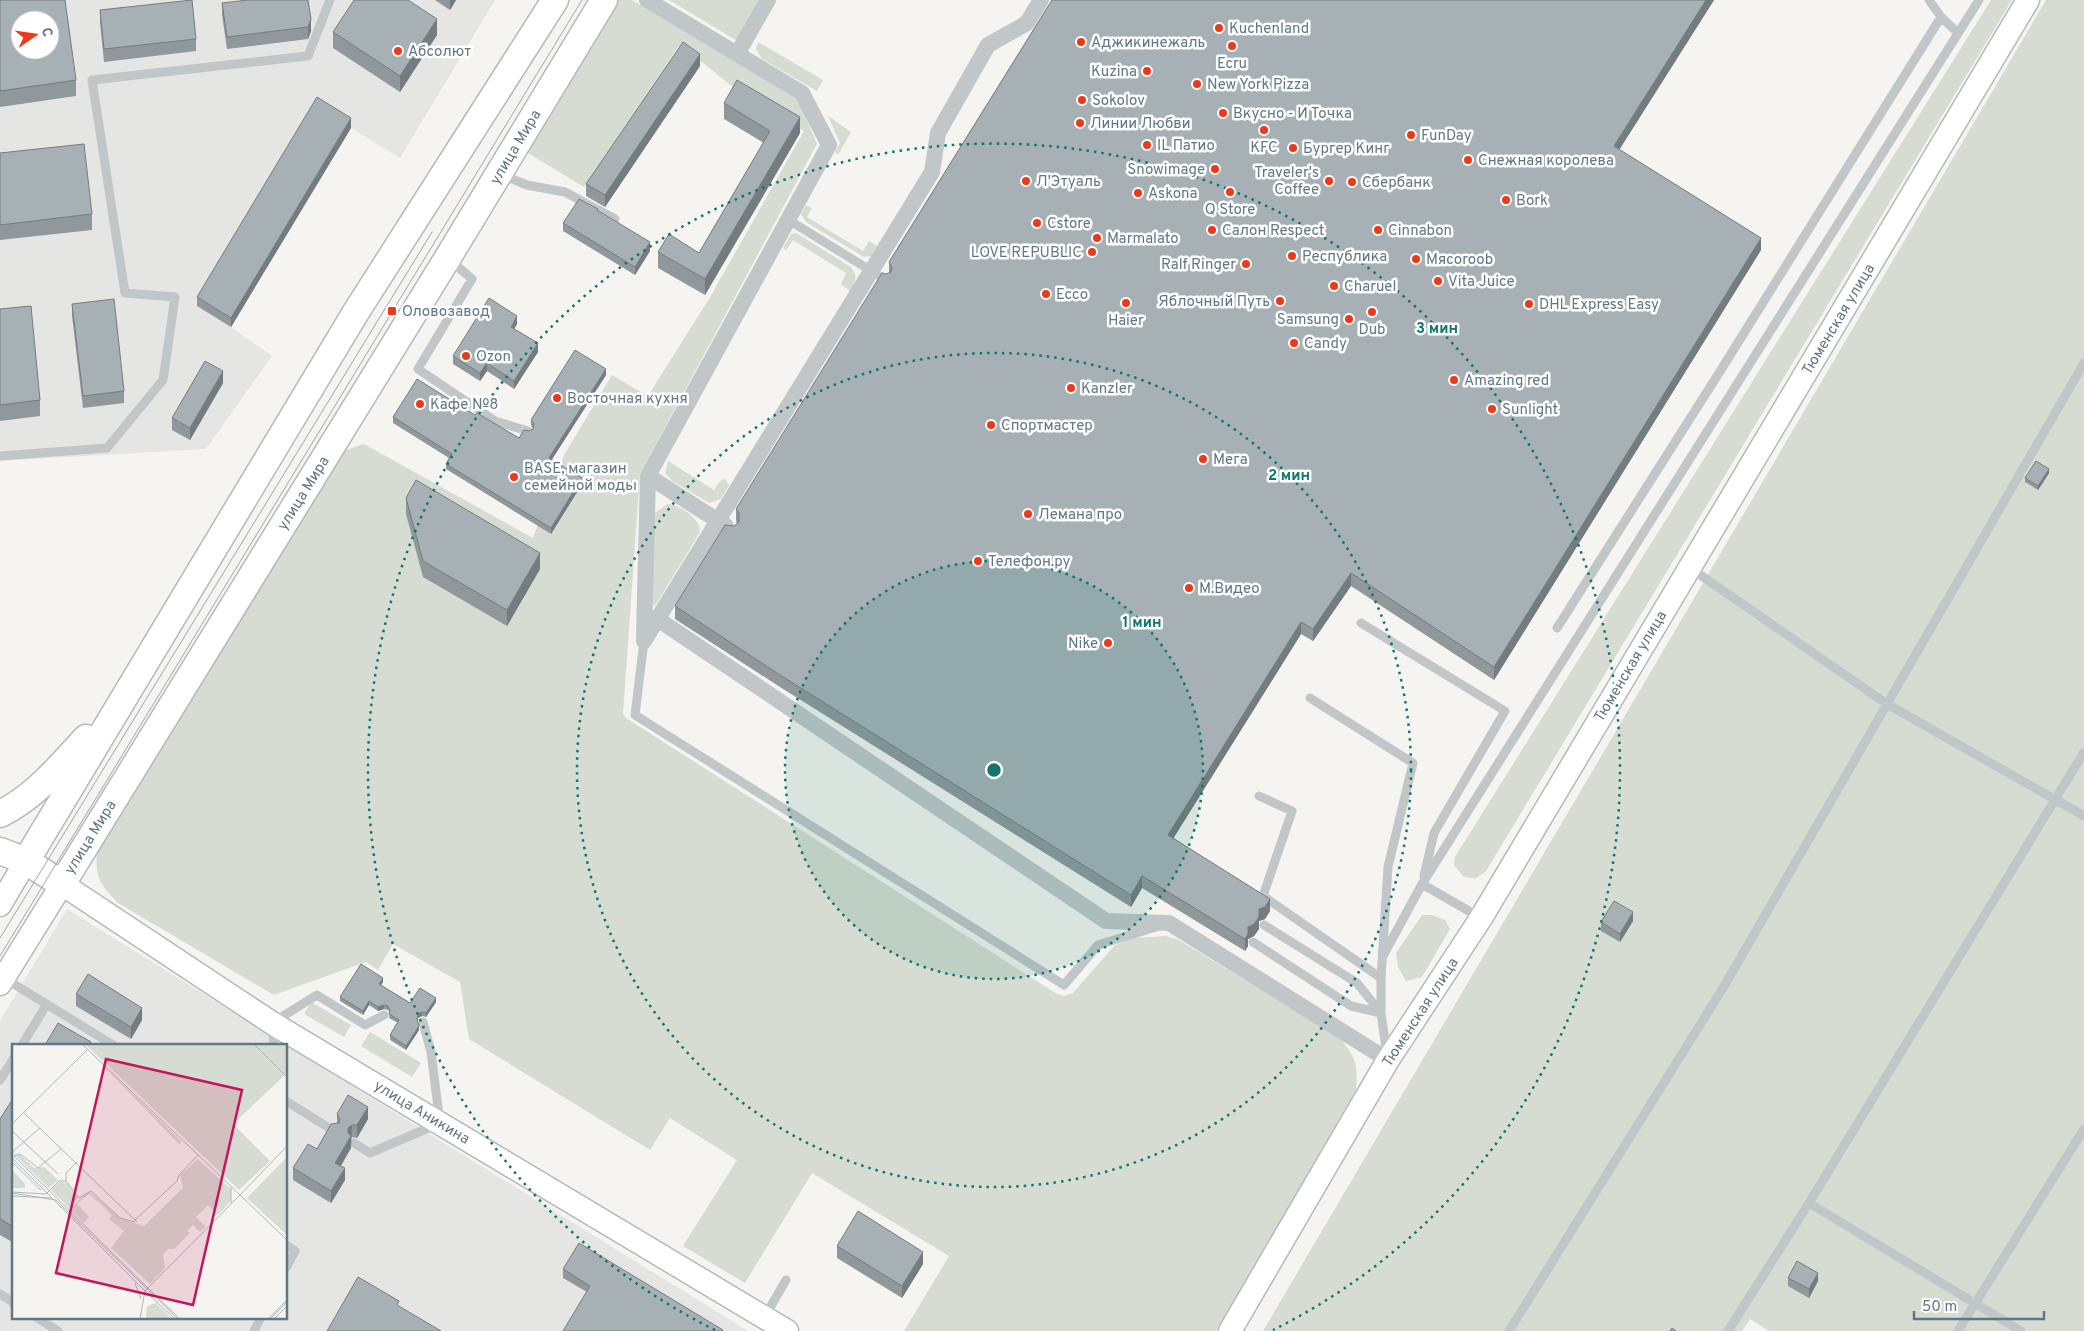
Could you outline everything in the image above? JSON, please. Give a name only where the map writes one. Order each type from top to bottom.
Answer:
[{"type":"main road","points":[[26,861],[364,299],[555,0]]},
{"type":"main road","name":"улица Мира","points":[[62,884],[448,259],[604,0]]},
{"type":"main road","points":[[0,814],[19,805],[60,767],[128,690]]},
{"type":"main road","points":[[0,851],[26,861],[62,884]]},
{"type":"street","points":[[644,641],[648,476],[787,219],[830,145],[802,93],[648,0]]},
{"type":"street","points":[[737,54],[768,0]]},
{"type":"street","points":[[644,641],[656,618],[724,525],[871,271],[932,172],[938,133],[988,46],[1027,23],[1041,0]]},
{"type":"street","name":"Тюменская улица","points":[[1230,1331],[1388,1060],[1481,918],[2028,0]]},
{"type":"street","points":[[648,476],[724,525]]},
{"type":"street","points":[[656,618],[777,692],[1106,921],[1169,923],[1388,1060]]},
{"type":"street","points":[[0,905],[26,861]]},
{"type":"street","name":"улица Мира","points":[[2,981],[62,884]]},
{"type":"street","name":"улица Аникина","points":[[62,884],[273,1034],[440,1123],[787,1331]]},
{"type":"lane","points":[[0,456],[107,448],[163,380],[175,296],[125,293],[92,80],[308,56],[330,0]]},
{"type":"lane","points":[[1929,0],[1941,17],[1958,33]]},
{"type":"lane","points":[[1382,958],[1422,884],[1979,0]]},
{"type":"lane","points":[[1557,628],[1941,17]]},
{"type":"lane","points":[[499,174],[527,185],[565,192],[615,219]]},
{"type":"lane","points":[[787,219],[886,280]]},
{"type":"lane","points":[[448,259],[472,279],[418,369],[495,421],[528,431]]},
{"type":"lane","points":[[1509,1331],[1723,988],[2084,363]]},
{"type":"lane","points":[[1688,569],[1699,574],[1886,704],[2084,816]]},
{"type":"lane","points":[[1361,623],[1505,710],[1434,833],[1422,884]]},
{"type":"lane","points":[[644,641],[635,715],[1064,985],[1098,945],[1169,923]]},
{"type":"lane","points":[[1310,698],[1413,763],[1388,867],[1381,978],[1381,1013],[1388,1060]]},
{"type":"lane","points":[[1728,1331],[1809,1203],[2084,752]]},
{"type":"lane","points":[[1259,796],[1292,811],[1264,896],[1381,978]]},
{"type":"lane","points":[[1422,884],[1481,918]]},
{"type":"lane","points":[[1264,925],[1357,983],[1381,1013]]},
{"type":"lane","points":[[1253,942],[1351,1006],[1381,1013]]},
{"type":"lane","points":[[2,981],[47,1004],[111,1044]]},
{"type":"lane","points":[[273,1034],[317,996],[364,1025],[384,1015]]},
{"type":"lane","points":[[23,1044],[47,1004]]},
{"type":"lane","points":[[354,1143],[370,1153],[440,1123],[431,1052],[423,1022]]},
{"type":"lane","points":[[0,1080],[12,1061]]},
{"type":"lane","points":[[288,1103],[334,1131]]},
{"type":"lane","points":[[1958,1331],[2084,1129]]},
{"type":"lane","points":[[1809,1203],[2021,1331]]},
{"type":"lane","points":[[288,1246],[295,1251],[288,1264]]},
{"type":"lane","points":[[764,1317],[786,1280]]},
{"type":"lane","points":[[0,1294],[12,1302]]},
{"type":"lane","points":[[38,1318],[58,1331]]},
{"type":"lane","points":[[254,1331],[260,1318]]},
{"type":"shaded area","points":[[0,0],[495,0],[400,158],[351,128],[231,327],[272,356],[206,449],[0,461]]},
{"type":"shaded area","points":[[615,0],[632,0],[795,98],[800,104],[817,144],[640,474],[623,714],[626,718],[1057,994],[1064,996],[1073,993],[1114,946],[1132,938],[1166,936],[1179,940],[1340,1038],[1350,1051],[1355,1062],[1357,1073],[1356,1090],[1216,1331],[904,1331],[949,1256],[812,1173],[745,1283],[683,1246],[737,1160],[670,1118],[650,1150],[469,1039],[460,982],[393,944],[378,970],[366,962],[274,995],[118,903],[100,880],[97,868],[97,852],[343,451],[364,444],[533,538],[564,455],[612,375],[648,396],[709,299],[804,131],[739,92],[703,63],[678,47],[584,187],[523,150]]},
{"type":"shaded area","points":[[669,0],[761,0],[739,42]]},
{"type":"shaded area","points":[[1991,0],[2012,0],[1486,871],[1475,879],[1463,876],[1454,865],[1455,857]]},
{"type":"shaded area","points":[[2046,0],[2084,0],[2084,1331],[1769,1331],[1750,1319],[1742,1331],[1263,1331]]},
{"type":"shaded area","points":[[758,42],[823,80],[817,91],[762,59],[756,49]]},
{"type":"shaded area","points":[[828,116],[851,132],[838,155],[835,152],[840,143]]},
{"type":"shaded area","points":[[806,205],[812,208],[807,217],[863,251],[869,241],[877,246],[871,256],[864,257],[806,222],[801,214]]},
{"type":"shaded area","points":[[796,233],[851,267],[855,274],[855,279],[850,291],[841,284],[846,273],[793,240],[786,250],[783,248],[791,234]]},
{"type":"shaded area","points":[[668,461],[714,490],[720,481],[725,479],[729,485],[721,499],[709,503],[672,481],[665,473]]},
{"type":"shaded area","points":[[667,504],[678,507],[693,517],[697,522],[700,532],[655,606],[650,601],[655,513]]},
{"type":"shaded area","points":[[67,909],[285,1044],[12,1044],[12,1318],[288,1318],[288,1046],[748,1331],[0,1331],[0,1021]]},
{"type":"shaded area","points":[[1422,915],[1432,915],[1445,920],[1450,929],[1422,977],[1406,981],[1398,967],[1396,953]]},
{"type":"shaded area","points":[[311,1002],[351,1025],[344,1037],[304,1014]]},
{"type":"shaded area","points":[[370,1032],[421,1063],[412,1077],[361,1046]]},
{"type":"building","points":[[0,0],[65,0],[76,80],[0,91]]},
{"type":"building","points":[[192,0],[196,39],[104,49],[100,10]]},
{"type":"building","points":[[248,0],[308,0],[311,19],[308,27],[227,37],[222,3]]},
{"type":"building","points":[[354,0],[408,0],[437,19],[400,76],[333,32]]},
{"type":"building","name":"Мега","points":[[1052,0],[1706,0],[1614,146],[1761,238],[1494,667],[1351,573],[1313,629],[1301,622],[1168,835],[1270,899],[1265,907],[1259,909],[1259,917],[1254,924],[1248,927],[1248,934],[1245,939],[1142,876],[1131,895],[780,675],[675,606],[725,525],[734,526],[739,522],[739,513],[736,509],[882,273],[891,272],[892,268],[889,262]]},
{"type":"building","points":[[683,42],[700,54],[605,195],[586,184]]},
{"type":"building","points":[[737,80],[800,117],[705,279],[658,252],[669,234],[699,253],[770,131],[724,103]]},
{"type":"building","points":[[317,97],[351,118],[231,318],[197,297]]},
{"type":"building","points":[[84,144],[92,214],[0,225],[0,153]]},
{"type":"building","points":[[579,199],[650,242],[635,267],[563,223]]},
{"type":"building","points":[[489,298],[517,316],[511,327],[538,343],[514,381],[487,363],[480,373],[453,356]]},
{"type":"building","points":[[114,299],[124,391],[83,396],[72,304]]},
{"type":"building","points":[[31,306],[40,400],[0,405],[0,309]]},
{"type":"building","points":[[575,350],[606,369],[549,458],[582,478],[551,528],[446,464],[452,454],[393,417],[417,379],[475,415],[477,413],[519,438],[524,430],[529,431],[533,429],[534,424],[531,420]]},
{"type":"building","points":[[205,361],[223,371],[190,428],[172,418]]},
{"type":"building","points":[[2036,461],[2049,469],[2038,486],[2025,478]]},
{"type":"building","points":[[416,480],[540,553],[507,610],[423,561],[406,498]]},
{"type":"building","points":[[1614,901],[1633,912],[1620,934],[1601,922]]},
{"type":"building","points":[[361,964],[383,978],[379,984],[410,1003],[420,988],[436,998],[426,1013],[418,1014],[419,1026],[406,1046],[390,1035],[399,1020],[389,1014],[388,1006],[378,1007],[369,1001],[363,1011],[340,997]]},
{"type":"building","points":[[88,974],[142,1008],[131,1027],[76,994]]},
{"type":"building","points":[[58,1023],[91,1042],[90,1044],[46,1044]]},
{"type":"building","points":[[348,1095],[368,1107],[357,1125],[352,1125],[348,1128],[348,1133],[351,1136],[335,1163],[345,1168],[331,1191],[293,1168],[308,1144],[317,1149],[331,1124],[339,1123],[340,1119],[337,1114]]},
{"type":"building","points":[[12,1100],[12,1226],[0,1219],[0,1119]]},
{"type":"building","points":[[858,1211],[923,1252],[902,1286],[837,1246]]},
{"type":"building","points":[[579,1243],[723,1330],[563,1331],[590,1286],[563,1269]]},
{"type":"building","points":[[1797,1261],[1818,1273],[1809,1289],[1788,1278]]},
{"type":"building","points":[[358,1277],[399,1301],[397,1305],[441,1331],[327,1331]]},
{"type":"tram line","points":[[0,956],[582,0]]},
{"type":"tram line","points":[[0,938],[432,232]]},
{"type":"place","name":"Kuchenland","points":[[1219,28]]},
{"type":"place","name":"Аджикинежаль","points":[[1081,42]]},
{"type":"place","name":"Ecru","points":[[1232,46]]},
{"type":"place","name":"Абсолют","points":[[398,51]]},
{"type":"place","name":"Kuzina","points":[[1147,71]]},
{"type":"place","name":"New York Pizza","points":[[1197,84]]},
{"type":"place","name":"Sokolov","points":[[1082,100]]},
{"type":"place","name":"Вкусно - И Точка","points":[[1223,113]]},
{"type":"place","name":"Линии Любви","points":[[1080,123]]},
{"type":"place","name":"KFC","points":[[1264,130]]},
{"type":"place","name":"FunDay","points":[[1411,135]]},
{"type":"place","name":"IL Патио","points":[[1147,145]]},
{"type":"place","name":"Бургер Кинг","points":[[1293,148]]},
{"type":"place","name":"Снежная королева","points":[[1468,160]]},
{"type":"place","name":"Snowimage","points":[[1215,169]]},
{"type":"place","name":"Л'Этуаль","points":[[1026,181]]},
{"type":"place","name":"Traveler's Coffee","points":[[1329,181]]},
{"type":"place","name":"Сбербанк","points":[[1352,182]]},
{"type":"place","name":"Q Store","points":[[1230,192]]},
{"type":"place","name":"Askona","points":[[1138,193]]},
{"type":"place","name":"Bork","points":[[1506,200]]},
{"type":"place","name":"Cstore","points":[[1037,223]]},
{"type":"place","name":"Салон Respect","points":[[1212,230]]},
{"type":"place","name":"Cinnabon","points":[[1378,230]]},
{"type":"place","name":"Marmalato","points":[[1097,238]]},
{"type":"place","name":"LOVE REPUBLIC","points":[[1092,252]]},
{"type":"place","name":"Республика","points":[[1292,256]]},
{"type":"place","name":"Мясоroob","points":[[1416,259]]},
{"type":"place","name":"Ralf Ringer","points":[[1246,264]]},
{"type":"place","name":"Vita Juice","points":[[1438,281]]},
{"type":"place","name":"Charuel","points":[[1334,286]]},
{"type":"place","name":"Ecco","points":[[1046,294]]},
{"type":"place","name":"Яблочный Путь","points":[[1280,301]]},
{"type":"place","name":"Haier","points":[[1126,303]]},
{"type":"place","name":"DHL Express Easy","points":[[1529,304]]},
{"type":"place","name":"Оловозавод","points":[[392,311]]},
{"type":"place","name":"Dub","points":[[1372,312]]},
{"type":"place","name":"Samsung","points":[[1349,319]]},
{"type":"place","name":"Candy","points":[[1294,343]]},
{"type":"place","name":"Ozon","points":[[466,356]]},
{"type":"place","name":"Amazing red","points":[[1454,380]]},
{"type":"place","name":"Kanzler","points":[[1071,388]]},
{"type":"place","name":"Восточная кухня","points":[[557,398]]},
{"type":"place","name":"Кафе №8","points":[[420,404]]},
{"type":"place","name":"Sunlight","points":[[1492,409]]},
{"type":"place","name":"Спортмастер","points":[[991,425]]},
{"type":"place","name":"Мега","points":[[1203,459]]},
{"type":"place","name":"BASE, магазин семейной моды","points":[[514,477]]},
{"type":"place","name":"Лемана про","points":[[1028,514]]},
{"type":"place","name":"Телефон.ру","points":[[978,561]]},
{"type":"place","name":"М.Видео","points":[[1189,588]]},
{"type":"place","name":"Nike","points":[[1108,643]]}]
